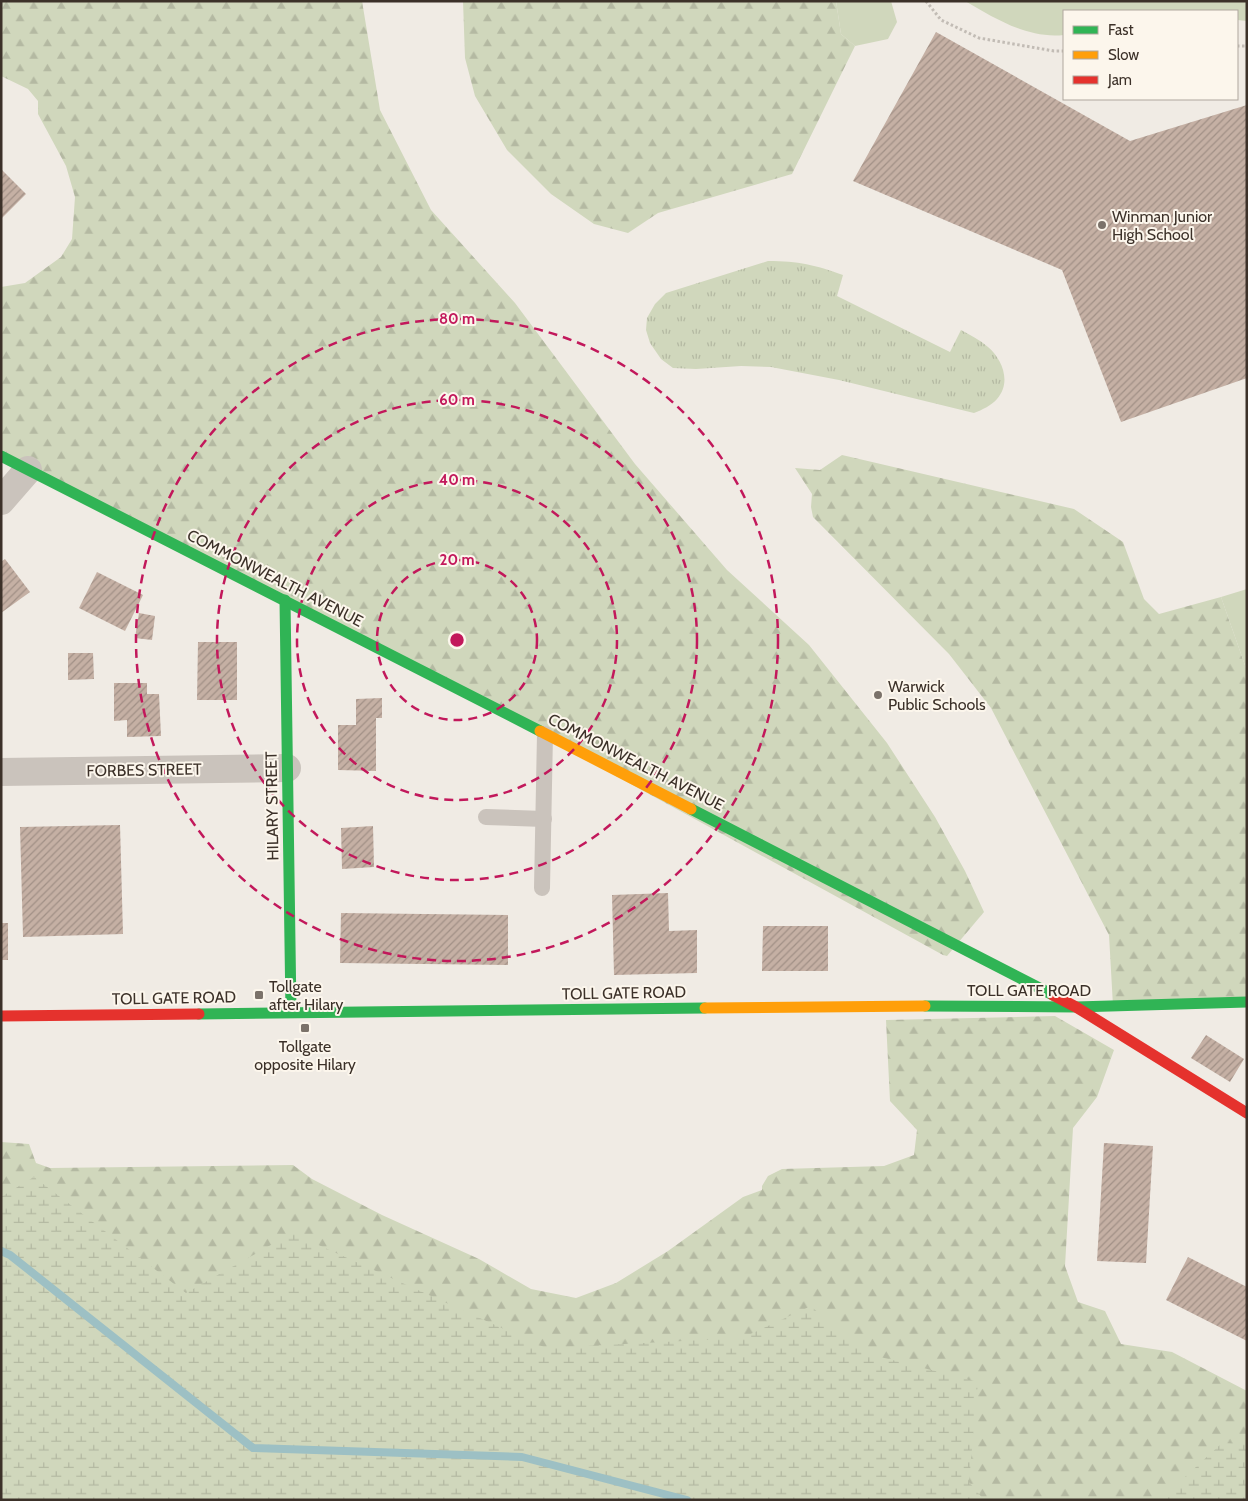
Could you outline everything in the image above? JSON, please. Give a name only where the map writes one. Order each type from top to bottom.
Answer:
[{"type":"street","name":"COMMONWEALTH AVENUE","points":[[1,456],[1076,1007],[1247,1113]]},
{"type":"street","points":[[1,501],[28,470]]},
{"type":"street","name":"HILARY STREET","points":[[285,600],[291,1012]]},
{"type":"street","name":"FORBES STREET","points":[[1,772],[287,768]]},
{"type":"street","name":"TOLL GATE ROAD","points":[[1,1016],[984,1005],[1076,1007],[1247,1002]]},
{"type":"lane","points":[[542,888],[545,734]]},
{"type":"lane","points":[[486,818],[544,819]]},
{"type":"path","points":[[926,1],[941,20],[979,38],[1063,51]]},
{"type":"green space","points":[[1,1],[362,1],[380,110],[431,210],[515,303],[635,464],[727,570],[809,645],[887,743],[935,817],[965,871],[984,912],[947,956],[545,737],[1,458],[1,287],[25,283],[61,257],[72,239],[75,197],[66,166],[38,114],[38,101],[28,89],[1,76]]},
{"type":"green space","points":[[463,1],[836,1],[841,34],[855,46],[792,174],[658,213],[628,233],[594,224],[551,194],[507,150],[475,96],[465,58]]},
{"type":"green space","points":[[836,1],[891,1],[897,22],[888,39],[855,46],[841,34]]},
{"type":"green space","points":[[965,1],[1247,1],[1247,21],[1238,20],[1238,10],[1063,10],[1063,35],[1038,34],[1025,31]]},
{"type":"green space","points":[[768,261],[807,264],[843,275],[837,296],[950,352],[961,330],[982,342],[993,352],[1003,371],[1004,385],[997,399],[974,413],[839,380],[771,367],[673,368],[661,359],[650,343],[646,330],[647,318],[655,304],[666,293]]},
{"type":"green space","points":[[842,455],[1074,509],[1123,542],[1144,599],[1159,614],[1221,597],[1247,671],[1247,1006],[1113,1006],[1109,935],[991,708],[949,654],[813,517],[811,507],[812,494],[795,468],[820,470]]},
{"type":"green space","points":[[1247,589],[1247,671],[1221,597]]},
{"type":"green space","points":[[1055,1016],[1114,1050],[1097,1097],[1073,1128],[1065,1266],[1078,1302],[1105,1311],[1121,1344],[1172,1352],[1247,1391],[1247,1500],[599,1500],[1,1277],[1,1142],[29,1144],[36,1163],[50,1168],[293,1165],[312,1179],[382,1215],[479,1259],[531,1289],[576,1298],[616,1283],[668,1251],[743,1197],[762,1190],[762,1186],[768,1176],[782,1169],[884,1166],[914,1155],[917,1130],[890,1101],[886,1020]]},
{"type":"green space","points":[[34,1177],[186,1293],[292,1233],[546,1348],[742,1338],[811,1306],[861,1352],[978,1382],[969,1482],[984,1500],[1,1500],[1,1197]]},
{"type":"green space","points":[[1222,1443],[1247,1444],[1247,1500],[1160,1500]]},
{"type":"building","name":"Winman Junior High School","points":[[936,32],[1130,141],[1247,105],[1247,378],[1121,422],[1062,270],[853,181]]},
{"type":"building","points":[[1,169],[26,194],[1,219]]},
{"type":"building","points":[[5,559],[30,592],[1,613],[1,562]]},
{"type":"building","points":[[97,572],[143,595],[125,631],[79,608]]},
{"type":"building","points":[[139,613],[155,616],[152,640],[135,638]]},
{"type":"building","points":[[198,642],[237,642],[237,700],[197,700]]},
{"type":"building","points":[[68,653],[93,653],[94,679],[68,680]]},
{"type":"building","points":[[114,683],[147,683],[147,694],[159,694],[161,736],[127,737],[127,720],[114,721]]},
{"type":"building","points":[[382,698],[382,718],[376,718],[376,771],[338,770],[338,725],[356,725],[356,699]]},
{"type":"building","points":[[120,825],[123,934],[23,937],[20,827]]},
{"type":"building","points":[[373,826],[374,867],[342,869],[341,828]]},
{"type":"building","points":[[668,893],[669,931],[697,930],[697,973],[614,975],[612,895]]},
{"type":"building","points":[[341,913],[508,915],[508,965],[340,963]]},
{"type":"building","points":[[1,923],[8,923],[8,960],[1,960]]},
{"type":"building","points":[[763,926],[828,926],[828,971],[762,971]]},
{"type":"building","points":[[1206,1035],[1244,1059],[1230,1082],[1191,1058]]},
{"type":"building","points":[[1104,1143],[1153,1146],[1146,1263],[1097,1261]]},
{"type":"building","points":[[1188,1257],[1247,1287],[1247,1341],[1166,1300]]},
{"type":"waterway","points":[[1,1251],[10,1255],[253,1448],[522,1457],[687,1500]]},
{"type":"traffic: fast","points":[[1,456],[540,731]]},
{"type":"traffic: fast","points":[[285,600],[291,1012]]},
{"type":"traffic: fast","points":[[691,809],[1053,995]]},
{"type":"traffic: fast","points":[[925,1006],[1076,1007],[1247,1002]]},
{"type":"traffic: fast","points":[[199,1014],[705,1008]]},
{"type":"traffic: slow","points":[[540,731],[691,809]]},
{"type":"traffic: slow","points":[[705,1008],[925,1006]]},
{"type":"traffic: jam","points":[[1053,995],[1076,1007],[1247,1113]]},
{"type":"traffic: jam","points":[[1,1016],[199,1014]]},
{"type":"place","name":"Winman Junior High School","points":[[1102,225]]},
{"type":"place","name":"Warwick Public Schools","points":[[878,695]]},
{"type":"place","name":"Tollgate after Hilary","points":[[259,995]]},
{"type":"place","name":"Tollgate opposite Hilary","points":[[305,1028]]}]
